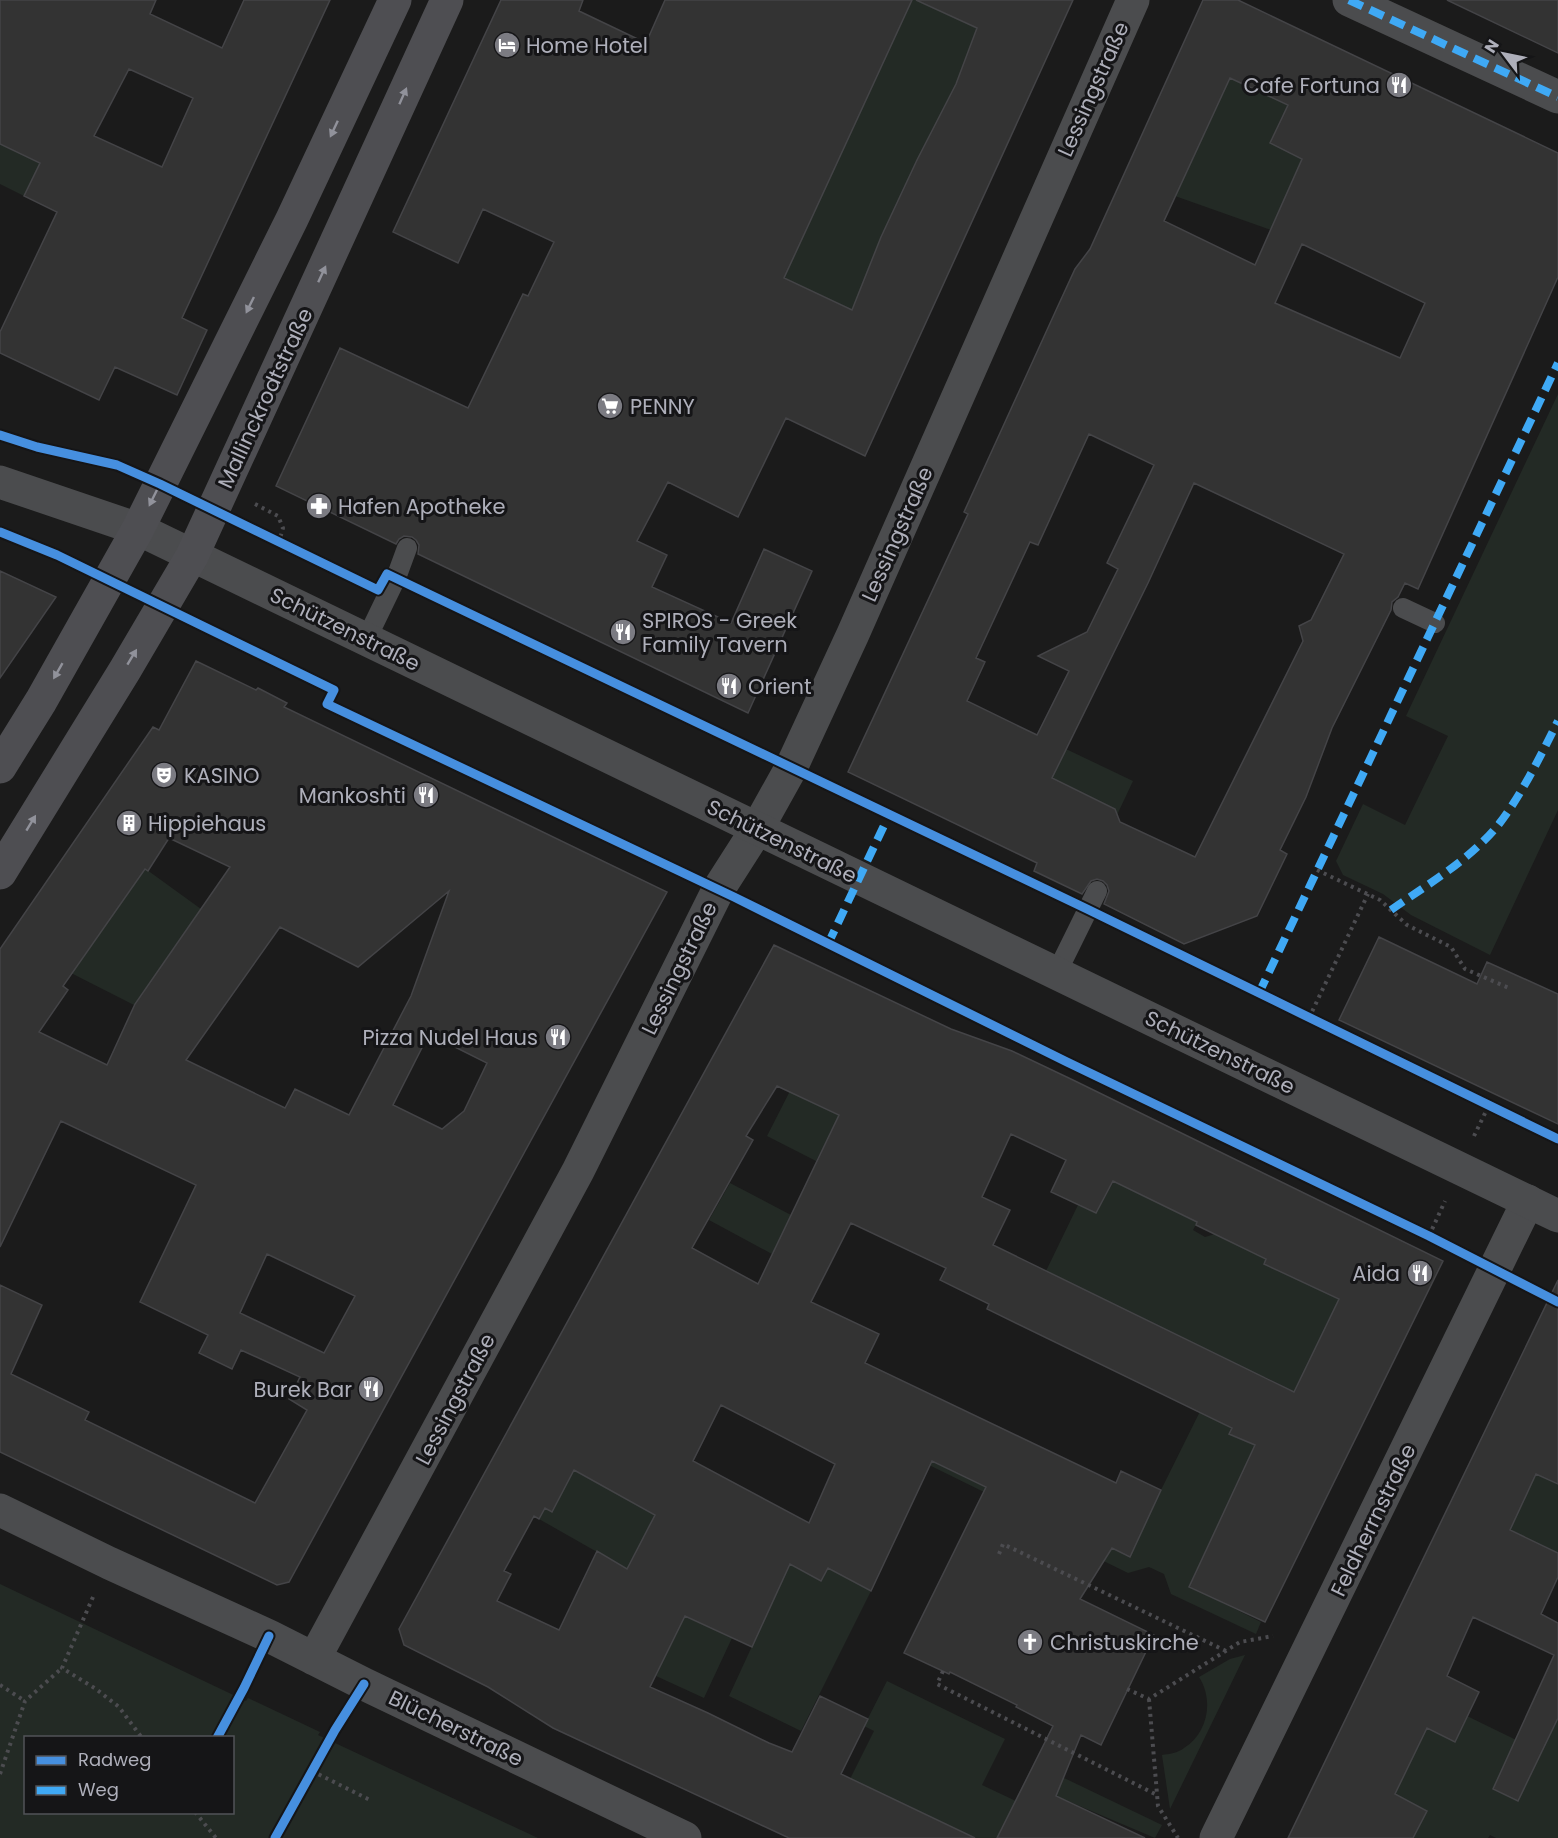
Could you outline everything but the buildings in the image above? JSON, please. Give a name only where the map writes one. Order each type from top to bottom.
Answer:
[{"type":"main road","points":[[0,767],[41,701],[138,529],[292,219],[395,0]]},
{"type":"main road","name":"Mallinckrodtstraße","points":[[0,873],[192,556],[447,0]]},
{"type":"street","name":"Lessingstraße","points":[[314,1659],[578,1171],[718,890],[757,829],[791,768],[853,634],[1132,0]]},
{"type":"street","points":[[1349,0],[1558,96]]},
{"type":"street","name":"Schützenstraße","points":[[0,482],[138,529],[1558,1216]]},
{"type":"street","name":"Feldherrnstraße","points":[[1216,1838],[1528,1201]]},
{"type":"street","name":"Blücherstraße","points":[[0,1510],[269,1636],[685,1838]]},
{"type":"lane","points":[[366,640],[396,578],[407,549]]},
{"type":"lane","points":[[1403,608],[1435,623]]},
{"type":"lane","points":[[1056,974],[1096,891]]},
{"type":"path","points":[[248,501],[278,516],[283,528],[279,542],[270,537]]},
{"type":"path","points":[[1317,870],[1380,900],[1407,925],[1450,947],[1465,969],[1509,988]]},
{"type":"path","points":[[1309,1018],[1368,894]]},
{"type":"path","points":[[1472,1142],[1489,1105]]},
{"type":"path","points":[[1429,1236],[1448,1194]]},
{"type":"path","points":[[999,1554],[1003,1544],[1226,1651]]},
{"type":"path","points":[[0,1774],[25,1701],[62,1668],[84,1618]]},
{"type":"path","points":[[1149,1699],[1240,1642],[1277,1635]]},
{"type":"path","points":[[62,1668],[96,1689],[119,1707],[141,1736]]},
{"type":"path","points":[[943,1671],[937,1683],[1157,1795]]},
{"type":"path","points":[[0,1685],[25,1701]]},
{"type":"path","points":[[1127,1689],[1149,1699]]},
{"type":"path","points":[[1149,1699],[1158,1806],[1178,1838]]},
{"type":"path","points":[[307,1780],[318,1761]]},
{"type":"path","points":[[312,1771],[372,1802]]},
{"type":"path","points":[[197,1814],[216,1838]]},
{"type":"shaded area","points":[[793,0],[916,0],[977,28],[956,84],[852,310],[784,278]]},
{"type":"shaded area","points":[[1240,74],[1269,96],[1290,106],[1282,116],[1270,143],[1304,160],[1271,230],[1175,196],[1229,80]]},
{"type":"shaded area","points":[[0,87],[26,156],[40,163],[24,196],[0,184]]},
{"type":"shaded area","points":[[1558,394],[1558,810],[1490,955],[1411,915],[1383,894],[1343,875],[1336,861],[1363,804],[1405,825],[1448,736],[1406,716]]},
{"type":"shaded area","points":[[1066,749],[1133,781],[1117,815],[1047,786]]},
{"type":"shaded area","points":[[143,867],[201,909],[134,1005],[69,972],[83,958],[136,882]]},
{"type":"shaded area","points":[[791,1089],[843,1109],[816,1161],[767,1136]]},
{"type":"shaded area","points":[[1114,1181],[1198,1221],[1193,1230],[1205,1237],[1215,1234],[1266,1259],[1264,1264],[1358,1306],[1371,1339],[1398,1352],[1391,1364],[1294,1392],[1265,1377],[1250,1408],[1230,1434],[1255,1445],[1189,1586],[1261,1622],[1256,1634],[1171,1594],[1164,1574],[1149,1567],[1128,1573],[1075,1547],[1071,1535],[929,1465],[931,1461],[1130,1557],[1226,1359],[1046,1271],[1078,1205],[1096,1213]]},
{"type":"shaded area","points":[[730,1183],[791,1215],[772,1254],[709,1220]]},
{"type":"shaded area","points":[[568,1467],[655,1515],[627,1569],[539,1519],[545,1508],[552,1512],[564,1489],[558,1485]]},
{"type":"shaded area","points":[[1536,1474],[1558,1484],[1558,1553],[1510,1530]]},
{"type":"shaded area","points":[[790,1564],[821,1581],[828,1568],[871,1591],[801,1731],[729,1696]]},
{"type":"shaded area","points":[[0,1584],[246,1701],[248,1698],[320,1732],[318,1735],[538,1838],[0,1838]]},
{"type":"shaded area","points":[[685,1616],[732,1638],[704,1698],[656,1676]]},
{"type":"shaded area","points":[[1245,1655],[1170,1809],[1162,1755],[1184,1748],[1199,1734],[1207,1706],[1204,1686],[1199,1677],[1230,1659]]},
{"type":"shaded area","points":[[887,1681],[1005,1739],[982,1785],[1056,1820],[1047,1838],[975,1838],[850,1779],[874,1731],[864,1726]]},
{"type":"shaded area","points":[[1467,1716],[1541,1752],[1558,1718],[1558,1838],[1496,1838],[1490,1835],[1488,1838],[1413,1838],[1427,1811],[1403,1798],[1395,1805],[1391,1778],[1402,1779],[1419,1745],[1419,1725],[1455,1742]]},
{"type":"shaded area","points":[[1035,1764],[1162,1825],[1155,1838],[1056,1796]]},
{"type":"marked path","points":[[1349,0],[1558,97]]},
{"type":"marked path","points":[[1259,993],[1558,363]]},
{"type":"marked path","points":[[1391,910],[1448,871],[1488,837],[1516,800],[1558,721]]},
{"type":"marked path","points":[[828,944],[889,815]]},
{"type":"cycle path","points":[[0,435],[37,447],[117,465],[378,590],[387,574],[1087,909],[1558,1139]]},
{"type":"cycle path","points":[[0,532],[57,555],[334,690],[327,704],[734,897],[1067,1062],[1429,1236],[1558,1302]]},
{"type":"cycle path","points":[[218,1736],[269,1636]]},
{"type":"cycle path","points":[[275,1838],[335,1730],[364,1684]]},
{"type":"place","name":"Home Hotel","points":[[507,45]]},
{"type":"place","name":"Cafe Fortuna","points":[[1399,85]]},
{"type":"place","name":"PENNY","points":[[610,406]]},
{"type":"place","name":"Hafen Apotheke","points":[[319,506]]},
{"type":"place","name":"SPIROS - Greek Family Tavern","points":[[623,632]]},
{"type":"place","name":"Orient","points":[[729,686]]},
{"type":"place","name":"KASINO","points":[[164,775]]},
{"type":"place","name":"Mankoshti","points":[[426,795]]},
{"type":"place","name":"Hippiehaus","points":[[129,823]]},
{"type":"place","name":"Pizza Nudel Haus","points":[[558,1037]]},
{"type":"place","name":"Aida","points":[[1420,1273]]},
{"type":"place","name":"Burek Bar","points":[[371,1389]]},
{"type":"place","name":"Christuskirche","points":[[1030,1642]]}]
